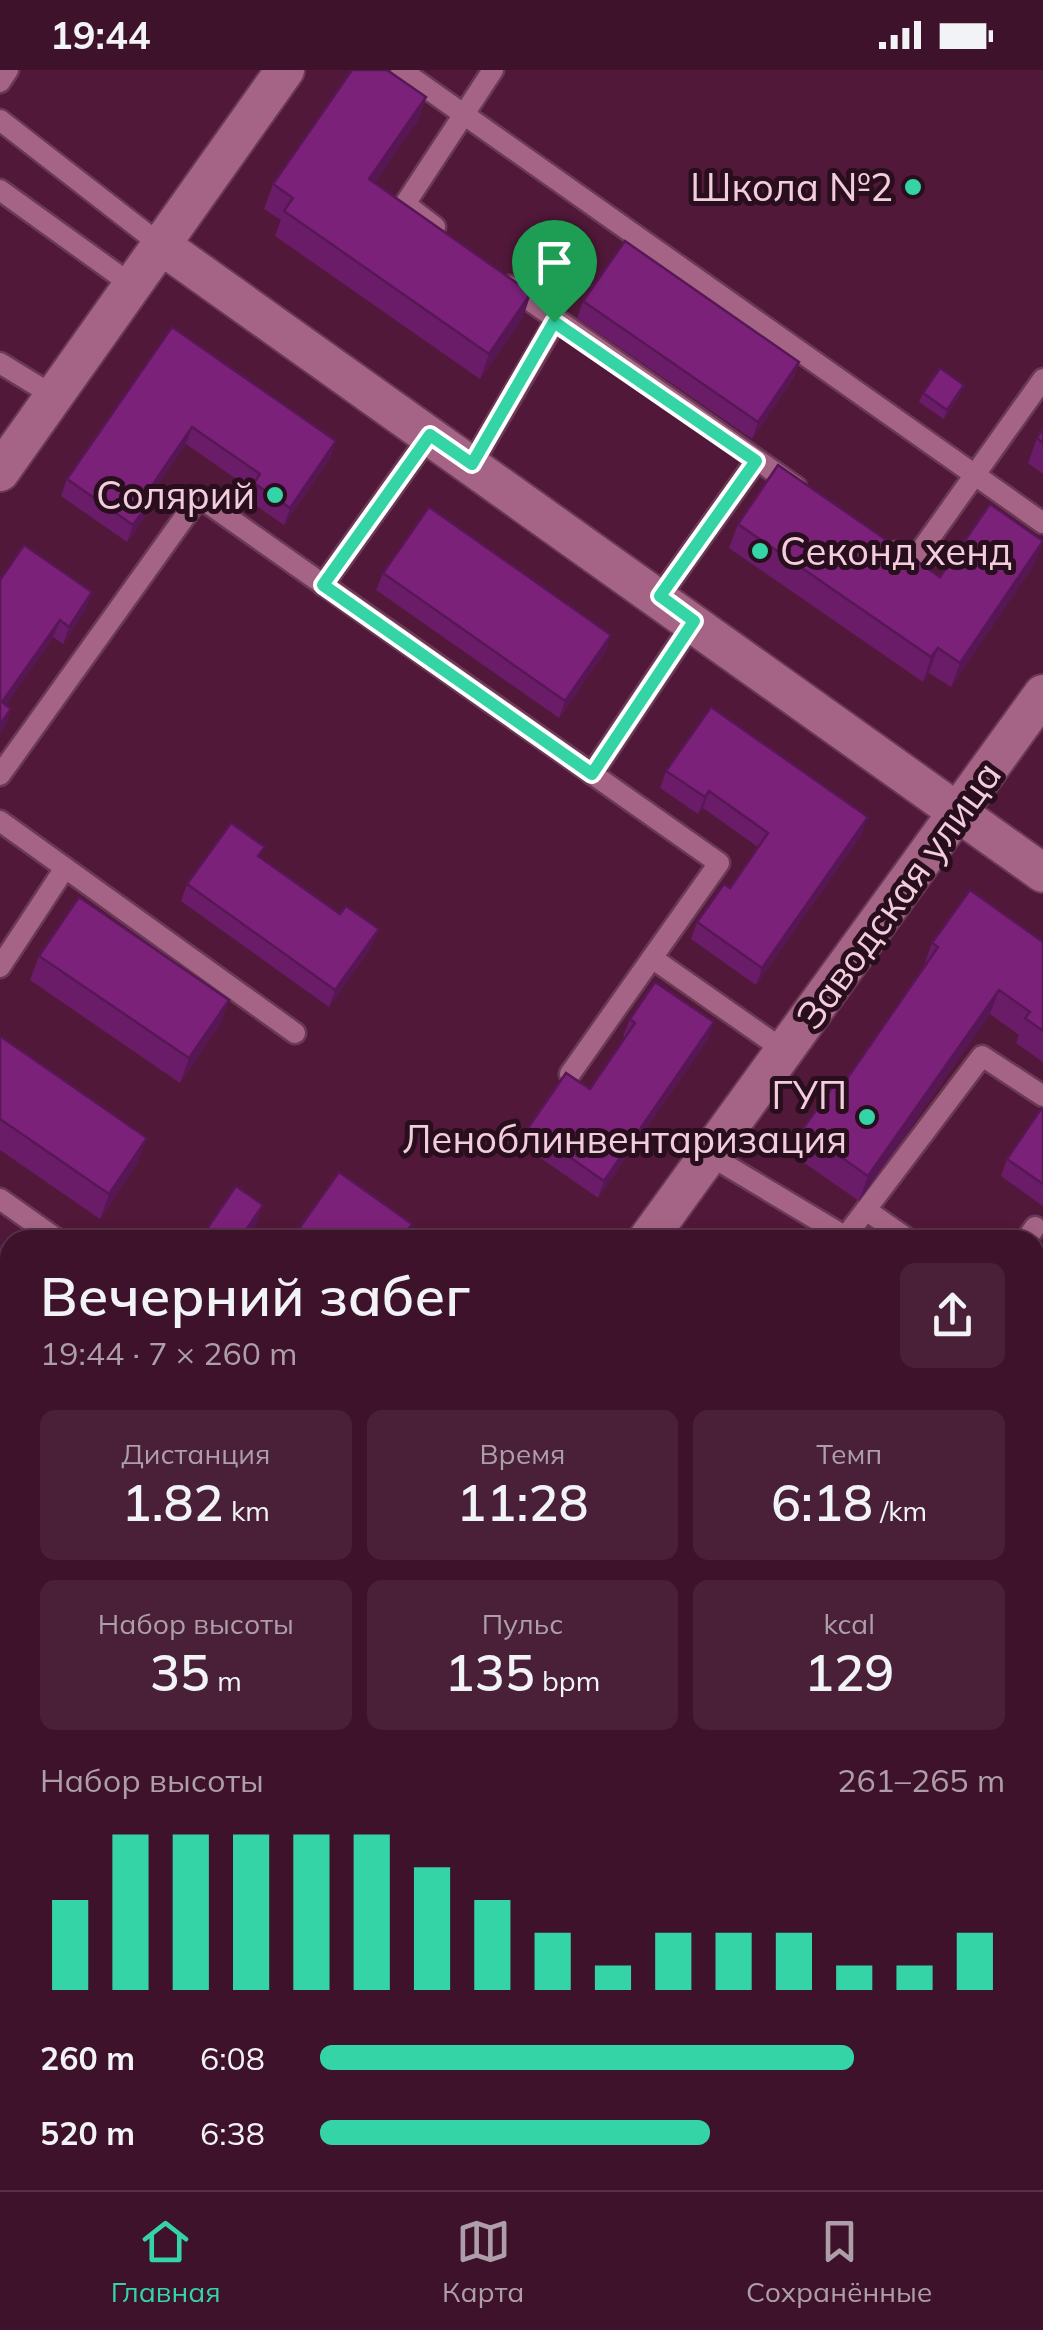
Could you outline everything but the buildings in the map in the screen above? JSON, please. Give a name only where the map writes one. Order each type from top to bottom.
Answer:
[{"type":"street","points":[[0,472],[285,70]]},
{"type":"street","points":[[160,245],[660,596],[1043,873]]},
{"type":"street","name":"Заводская улица","points":[[653,1230],[1043,694]]},
{"type":"lane","points":[[0,82],[8,70]]},
{"type":"lane","points":[[401,70],[1043,523]]},
{"type":"lane","points":[[450,239],[405,204],[493,70]]},
{"type":"lane","points":[[0,120],[160,245]]},
{"type":"lane","points":[[0,190],[132,285]]},
{"type":"lane","points":[[495,275],[554,322],[818,502]]},
{"type":"lane","points":[[472,464],[554,322]]},
{"type":"lane","points":[[0,363],[54,396]]},
{"type":"lane","points":[[881,543],[912,563],[1043,380]]},
{"type":"lane","points":[[323,585],[430,435]]},
{"type":"lane","points":[[660,596],[756,461]]},
{"type":"lane","points":[[0,775],[199,497],[719,863],[570,1074]]},
{"type":"lane","points":[[592,774],[694,621]]},
{"type":"lane","points":[[0,822],[295,1033]]},
{"type":"lane","points":[[0,967],[65,868]]},
{"type":"lane","points":[[652,958],[785,1051]]},
{"type":"lane","points":[[850,1230],[982,1056],[1043,1096]]},
{"type":"lane","points":[[709,1155],[831,1230]]},
{"type":"lane","points":[[0,1199],[44,1230]]},
{"type":"lane","points":[[866,1210],[895,1230]]},
{"type":"place","name":"Школа №2","points":[[913,187]]},
{"type":"place","name":"Солярий","points":[[275,495]]},
{"type":"place","name":"Секонд хенд","points":[[760,551]]},
{"type":"place","name":"ГУП Леноблинвентаризация","points":[[867,1117]]},
{"type":"route","points":[[554,322],[756,461],[660,596],[694,621],[592,774],[323,585],[430,435],[472,464],[554,322]]}]
